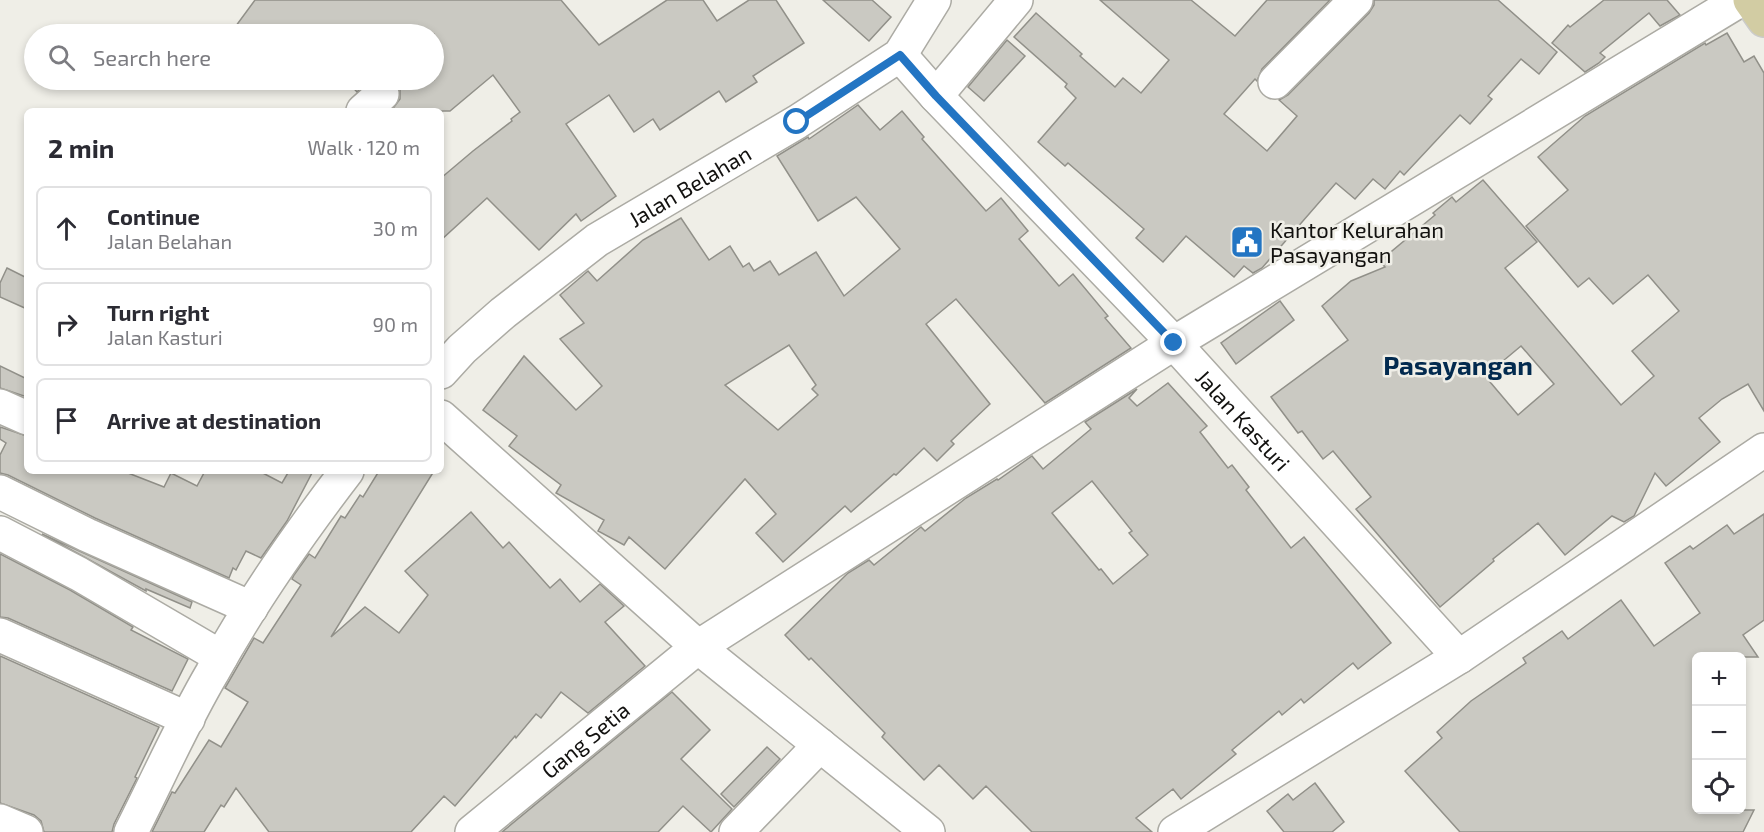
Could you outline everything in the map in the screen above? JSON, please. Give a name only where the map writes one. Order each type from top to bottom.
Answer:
[{"type":"main road","points":[[1750,0],[1764,20]]},
{"type":"street","name":"Jalan Belahan","points":[[444,369],[462,349],[503,313],[597,240],[797,122],[900,55],[934,0]]},
{"type":"street","points":[[936,96],[1016,0]]},
{"type":"street","points":[[1275,82],[1356,0]]},
{"type":"street","name":"Gang Setia","points":[[472,832],[698,647],[1174,343],[1740,0]]},
{"type":"street","name":"Jalan Kasturi","points":[[900,55],[936,96],[1174,343],[1459,657]]},
{"type":"street","points":[[0,406],[24,417]]},
{"type":"street","points":[[444,420],[698,647],[928,832]]},
{"type":"street","points":[[1175,832],[1459,657],[1764,450]]},
{"type":"street","points":[[131,832],[220,657],[315,513],[344,474]]},
{"type":"street","points":[[0,492],[87,536],[251,608]]},
{"type":"street","points":[[0,533],[79,574],[220,657]]},
{"type":"street","points":[[0,635],[188,719]]},
{"type":"street","points":[[736,832],[820,745]]},
{"type":"street","points":[[0,822],[26,832]]},
{"type":"building","points":[[255,0],[561,0],[599,45],[667,0],[703,0],[717,21],[749,0],[776,0],[804,43],[753,76],[757,82],[726,102],[719,91],[660,130],[653,119],[634,132],[609,95],[566,124],[616,196],[581,221],[576,214],[539,250],[487,198],[444,237],[444,175],[520,112],[493,75],[450,111],[444,111],[444,108],[393,108],[400,99],[400,90],[444,90],[444,24],[237,24]]},
{"type":"building","points":[[823,0],[872,0],[891,17],[869,41]]},
{"type":"building","points":[[1100,0],[1191,0],[1235,36],[1267,0],[1330,0],[1262,69],[1257,81],[1255,79],[1224,114],[1267,151],[1297,116],[1279,100],[1288,95],[1369,13],[1374,0],[1498,0],[1557,52],[1539,74],[1521,59],[1488,96],[1492,99],[1470,124],[1460,115],[1404,175],[1400,171],[1385,189],[1373,179],[1355,199],[1336,183],[1262,268],[1253,273],[1244,266],[1234,277],[1186,236],[1163,262],[1136,238],[1144,229],[1068,163],[1065,166],[1038,142],[1076,98],[1065,87],[1067,84],[1014,37],[1036,13],[1115,87],[1123,78],[1141,93],[1169,60]]},
{"type":"building","points":[[1604,0],[1667,0],[1680,15],[1660,26],[1649,13],[1600,53],[1605,57],[1585,72],[1552,43],[1568,25],[1570,27]]},
{"type":"building","points":[[1727,33],[1744,62],[1754,56],[1764,73],[1764,411],[1748,384],[1722,399],[1699,418],[1720,442],[1666,486],[1655,473],[1634,516],[1624,522],[1612,516],[1565,555],[1538,523],[1493,559],[1494,561],[1440,607],[1356,509],[1371,497],[1333,451],[1323,459],[1302,431],[1298,433],[1271,397],[1348,340],[1322,306],[1351,281],[1385,267],[1380,261],[1435,215],[1433,213],[1452,197],[1456,202],[1483,180],[1537,242],[1505,268],[1621,405],[1654,376],[1632,351],[1679,311],[1648,275],[1613,304],[1589,278],[1578,287],[1526,226],[1568,190],[1538,157],[1585,116],[1705,43],[1706,45]],"holes":[[[1521,346],[1554,384],[1518,415],[1485,376]]]},
{"type":"building","points":[[1007,40],[1025,56],[984,101],[968,87]]},
{"type":"building","points":[[858,105],[880,130],[902,111],[924,137],[922,139],[986,211],[1001,198],[1028,231],[1019,239],[1059,286],[1073,274],[1108,316],[1105,318],[1131,348],[1045,403],[956,299],[926,324],[990,404],[951,441],[954,444],[937,461],[924,448],[896,475],[894,474],[851,512],[845,506],[783,562],[756,533],[776,514],[745,479],[665,569],[629,537],[624,545],[598,531],[604,520],[556,493],[561,485],[509,446],[517,436],[483,410],[524,356],[576,410],[602,386],[560,339],[584,323],[560,295],[588,271],[597,281],[643,240],[681,218],[709,260],[730,246],[743,267],[749,263],[754,271],[770,261],[779,275],[816,252],[844,296],[900,249],[856,197],[818,221],[777,156],[808,137],[809,139]],"holes":[[[789,345],[816,385],[812,389],[818,395],[778,430],[725,385]]]},
{"type":"building","points":[[7,268],[24,276],[24,308],[0,297],[0,283]]},
{"type":"building","points":[[1280,301],[1294,320],[1236,364],[1221,343]]},
{"type":"building","points":[[0,366],[24,378],[24,396],[0,388]]},
{"type":"building","points":[[1168,383],[1207,426],[1200,432],[1228,468],[1232,465],[1249,487],[1246,490],[1291,548],[1304,537],[1391,643],[1358,669],[1353,663],[1304,703],[1301,699],[1282,715],[1279,711],[1232,750],[1236,754],[1181,799],[1173,789],[1136,818],[1152,832],[1032,832],[986,786],[973,799],[939,765],[924,780],[882,737],[885,733],[785,635],[848,573],[869,560],[874,565],[921,527],[925,531],[966,498],[998,480],[1032,456],[1043,469],[1091,429],[1085,422],[1137,389],[1129,398],[1137,406]],"holes":[[[1092,481],[1132,531],[1129,533],[1148,555],[1113,584],[1052,513]]]},
{"type":"building","points":[[0,427],[24,435],[24,474],[131,474],[164,487],[170,474],[197,486],[203,474],[265,474],[282,483],[287,474],[311,474],[287,521],[261,558],[246,551],[236,570],[233,568],[229,578],[0,473],[0,455],[6,443],[0,439]]},
{"type":"building","points":[[377,474],[432,474],[331,637],[365,607],[399,633],[428,595],[405,571],[471,512],[503,548],[509,542],[550,588],[560,579],[580,602],[600,584],[624,606],[605,622],[645,666],[588,713],[561,692],[541,718],[536,714],[516,738],[515,736],[455,806],[444,796],[411,832],[269,832],[236,788],[224,807],[221,805],[204,832],[152,832],[172,792],[175,793],[209,740],[221,747],[248,702],[225,688],[254,638],[263,643],[301,585],[292,579],[294,575],[309,554],[315,558],[341,516],[345,518],[360,495],[363,497]]},
{"type":"building","points":[[1764,514],[1764,620],[1743,635],[1758,657],[1746,657],[1746,652],[1692,652],[1692,814],[1746,814],[1746,810],[1754,810],[1743,832],[1460,832],[1405,771],[1442,738],[1437,732],[1471,701],[1526,663],[1523,658],[1562,631],[1568,639],[1621,600],[1654,646],[1700,613],[1665,563],[1690,546],[1693,549],[1727,525],[1734,534]]},
{"type":"building","points":[[42,534],[192,602],[190,608],[146,589],[146,591]]},
{"type":"building","points":[[0,554],[70,590],[133,627],[131,630],[188,659],[172,691],[8,618],[0,617]]},
{"type":"building","points":[[0,656],[159,727],[112,832],[44,832],[41,821],[34,815],[0,803]]},
{"type":"building","points":[[672,692],[710,730],[681,759],[732,809],[711,832],[683,806],[658,832],[502,832]]},
{"type":"building","points":[[767,747],[780,759],[734,807],[721,794]]},
{"type":"building","points":[[1315,783],[1344,822],[1332,832],[1284,832],[1267,811],[1288,794],[1293,800]]},
{"type":"place","name":"Kantor Kelurahan Pasayangan","points":[[1247,242]]},
{"type":"district","name":"Pasayangan","points":[[1458,364]]},
{"type":"route","points":[[797,122],[900,55],[936,96],[1174,343]]}]
